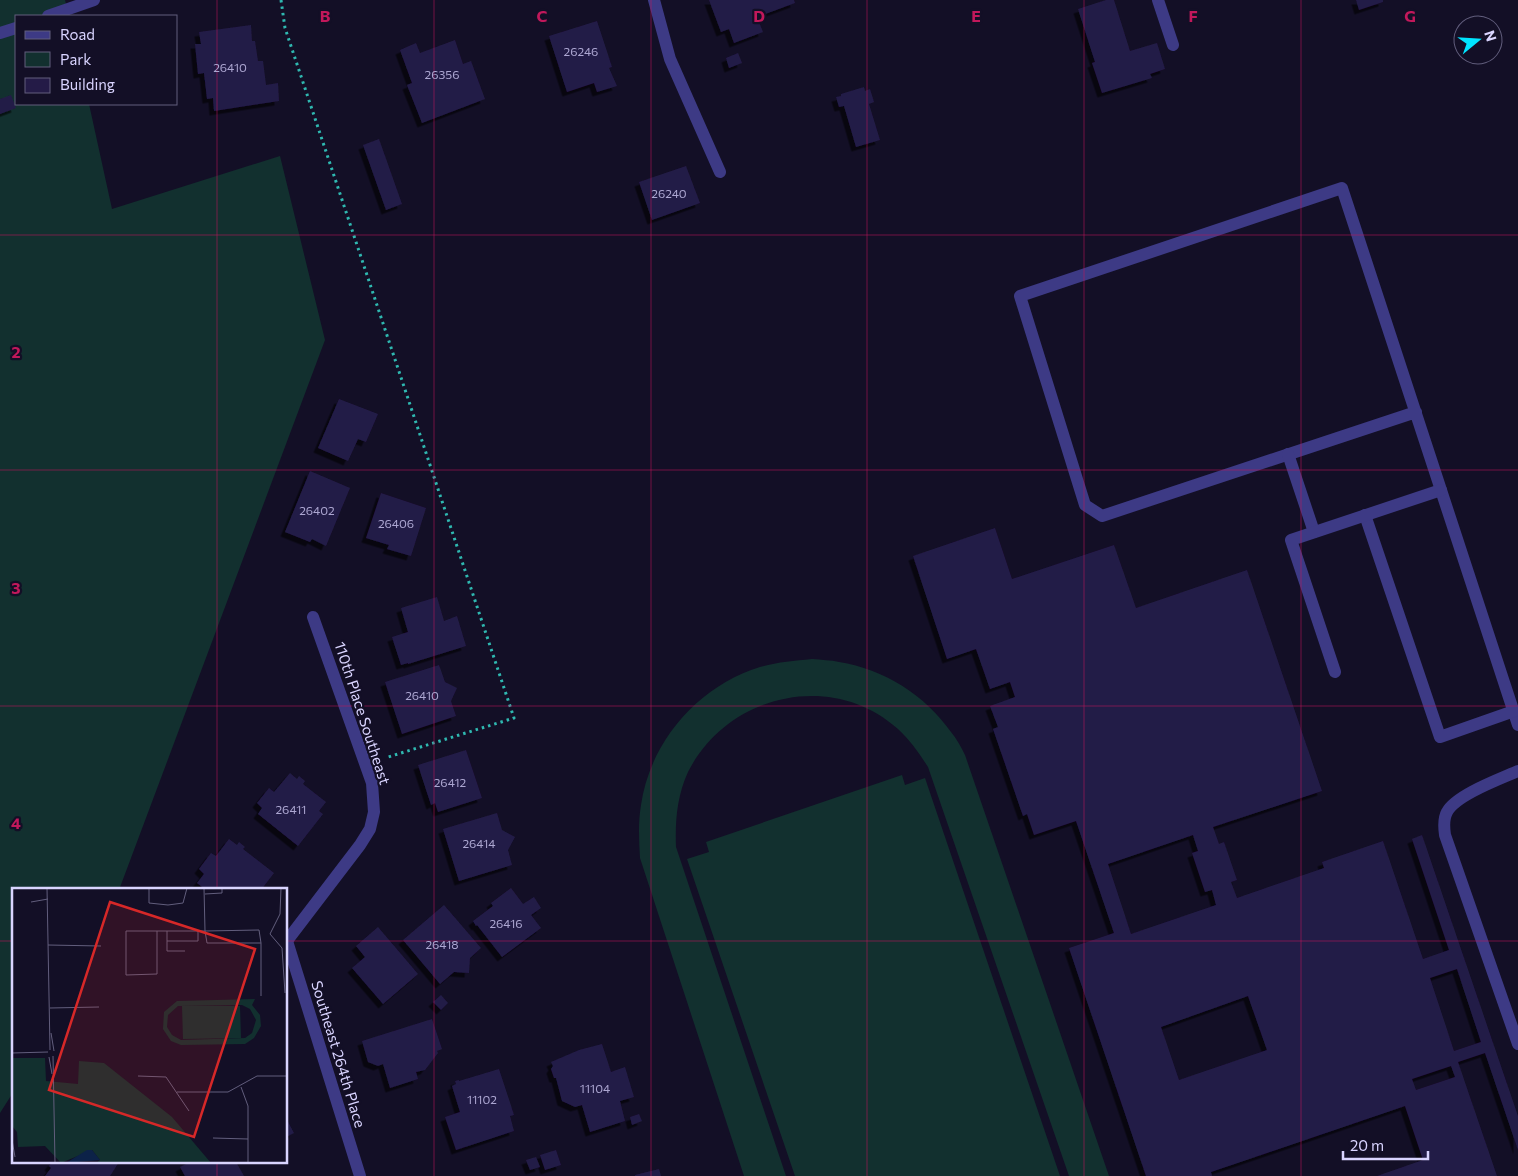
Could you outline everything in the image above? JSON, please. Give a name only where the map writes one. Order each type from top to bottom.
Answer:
[{"type":"street","points":[[51,15],[94,0]]},
{"type":"street","points":[[654,0],[670,59],[720,172]]},
{"type":"street","points":[[1158,0],[1173,45]]},
{"type":"street","points":[[0,34],[15,28]]},
{"type":"street","points":[[1416,412],[1102,516],[1085,506],[1020,296],[1342,188],[1416,412],[1514,711],[1518,725]]},
{"type":"street","points":[[1288,454],[1314,532]]},
{"type":"street","points":[[1335,672],[1292,540],[1441,490]]},
{"type":"street","points":[[1365,515],[1440,737],[1514,711]]},
{"type":"street","name":"110th Place Southeast","points":[[288,940],[360,845],[370,829],[374,812],[372,783],[313,617]]},
{"type":"street","points":[[1518,771],[1460,799],[1447,812],[1444,824],[1445,835],[1518,1044]]},
{"type":"street","name":"Southeast 264th Place","points":[[288,944],[360,1176]]},
{"type":"path","points":[[281,0],[285,28],[514,718],[366,765]]},
{"type":"green space","points":[[0,0],[65,0],[69,15],[15,15],[15,105],[89,105],[112,209],[280,156],[325,340],[120,888],[12,888],[12,1094],[0,1113]]},
{"type":"green space","points":[[812,659],[856,666],[887,677],[916,695],[929,706],[959,743],[965,755],[1109,1176],[1069,1176],[928,767],[898,729],[871,710],[842,700],[812,696],[782,699],[754,709],[728,724],[705,746],[688,772],[681,790],[678,809],[676,847],[786,1176],[744,1176],[640,858],[640,812],[646,782],[655,760],[666,739],[697,702],[737,676],[760,667]]},
{"type":"green space","points":[[902,775],[905,785],[925,778],[1060,1176],[795,1176],[687,859],[709,852],[706,842]]},
{"type":"building","points":[[709,0],[794,0],[795,3],[757,17],[763,32],[734,43],[729,29],[721,32]]},
{"type":"building","points":[[1106,0],[1114,0],[1130,51],[1157,43],[1165,69],[1150,74],[1152,78],[1102,93],[1092,63],[1095,62],[1078,9]]},
{"type":"building","points":[[1356,0],[1383,0],[1383,2],[1359,10]]},
{"type":"building","points":[[597,21],[612,67],[609,68],[617,86],[597,92],[594,83],[567,92],[549,36]]},
{"type":"building","points":[[251,25],[252,41],[255,41],[258,61],[263,61],[266,85],[278,83],[279,101],[214,111],[213,98],[207,99],[204,73],[198,74],[195,44],[201,44],[199,32]]},
{"type":"building","points":[[455,40],[463,64],[471,61],[485,99],[422,123],[407,85],[412,83],[400,50],[416,43],[420,53]]},
{"type":"building","points":[[738,53],[742,63],[729,68],[726,58]]},
{"type":"building","points":[[864,87],[865,91],[870,89],[874,102],[869,104],[880,140],[856,147],[844,106],[839,107],[836,97]]},
{"type":"building","points":[[11,95],[16,108],[0,114],[0,99]]},
{"type":"building","points":[[379,139],[402,204],[386,210],[363,145]]},
{"type":"building","points":[[686,166],[700,203],[652,220],[639,182]]},
{"type":"building","points":[[339,399],[378,414],[366,442],[358,439],[348,461],[318,448]]},
{"type":"building","points":[[310,471],[350,488],[326,546],[312,539],[310,542],[285,532]]},
{"type":"building","points":[[381,493],[426,508],[411,556],[387,549],[389,545],[366,538]]},
{"type":"building","points":[[995,528],[1012,579],[1114,545],[1136,608],[1247,570],[1322,791],[1213,827],[1219,844],[1224,842],[1237,880],[1231,882],[1237,898],[1324,868],[1322,862],[1383,841],[1423,959],[1449,950],[1412,839],[1422,835],[1518,1116],[1518,1150],[1485,1053],[1458,1062],[1497,1176],[1377,1176],[1423,1160],[1405,1106],[1211,1172],[1212,1176],[1146,1176],[1069,948],[1114,933],[1076,821],[1034,835],[1027,814],[1023,816],[993,729],[998,727],[990,706],[1015,697],[1010,682],[990,689],[976,649],[947,659],[913,556]],"holes":[[[1193,835],[1198,851],[1192,853],[1205,892],[1212,890],[1216,905],[1131,934],[1108,864]],[[1457,969],[1481,1042],[1454,1051],[1430,978]],[[1248,996],[1267,1050],[1179,1080],[1161,1027]],[[1451,1066],[1455,1077],[1416,1090],[1412,1079]]]},
{"type":"building","points":[[437,597],[444,621],[457,616],[466,646],[401,665],[392,637],[408,632],[401,608]]},
{"type":"building","points":[[439,665],[445,682],[457,688],[451,701],[456,716],[402,734],[385,682]]},
{"type":"building","points":[[466,750],[482,798],[438,812],[435,803],[431,805],[418,765]]},
{"type":"building","points":[[290,773],[297,779],[299,776],[305,781],[303,784],[326,802],[319,811],[323,814],[298,846],[258,814],[262,808],[257,803],[269,788],[274,792]]},
{"type":"building","points":[[497,813],[502,830],[515,837],[508,850],[512,865],[459,881],[443,829]]},
{"type":"building","points":[[229,839],[237,845],[239,842],[245,847],[243,849],[274,873],[263,888],[203,888],[197,883],[204,874],[199,869],[211,853],[216,856]]},
{"type":"building","points":[[511,888],[523,904],[534,897],[541,908],[531,915],[541,928],[502,957],[473,921],[493,906],[491,903]]},
{"type":"building","points":[[444,905],[481,948],[470,958],[469,973],[454,972],[440,984],[403,940]]},
{"type":"building","points":[[378,927],[418,974],[383,1004],[352,968],[365,957],[356,946]]},
{"type":"building","points":[[441,995],[448,1003],[441,1010],[433,1002]]},
{"type":"building","points":[[432,1019],[442,1049],[437,1051],[438,1053],[425,1070],[416,1072],[418,1079],[390,1088],[383,1064],[378,1066],[368,1062],[362,1041]]},
{"type":"building","points":[[602,1044],[611,1072],[625,1067],[634,1097],[620,1101],[625,1121],[590,1132],[582,1105],[575,1107],[562,1101],[556,1078],[554,1078],[551,1069],[553,1066],[551,1062],[579,1050]]},
{"type":"building","points":[[499,1069],[514,1115],[510,1116],[514,1131],[456,1150],[445,1117],[460,1112],[452,1086],[456,1084],[455,1081]]},
{"type":"building","points":[[639,1114],[642,1121],[632,1125],[630,1117]]},
{"type":"building","points":[[288,1122],[294,1133],[288,1136]]},
{"type":"building","points":[[556,1150],[561,1165],[545,1170],[540,1155]]},
{"type":"building","points":[[536,1157],[540,1167],[530,1170],[526,1160]]},
{"type":"building","points":[[50,1164],[118,1164],[110,1176],[45,1176],[51,1168],[49,1166]]},
{"type":"building","points":[[186,1164],[237,1164],[244,1176],[185,1176],[180,1167]]},
{"type":"building","points":[[659,1169],[661,1176],[635,1176],[635,1175]]}]
